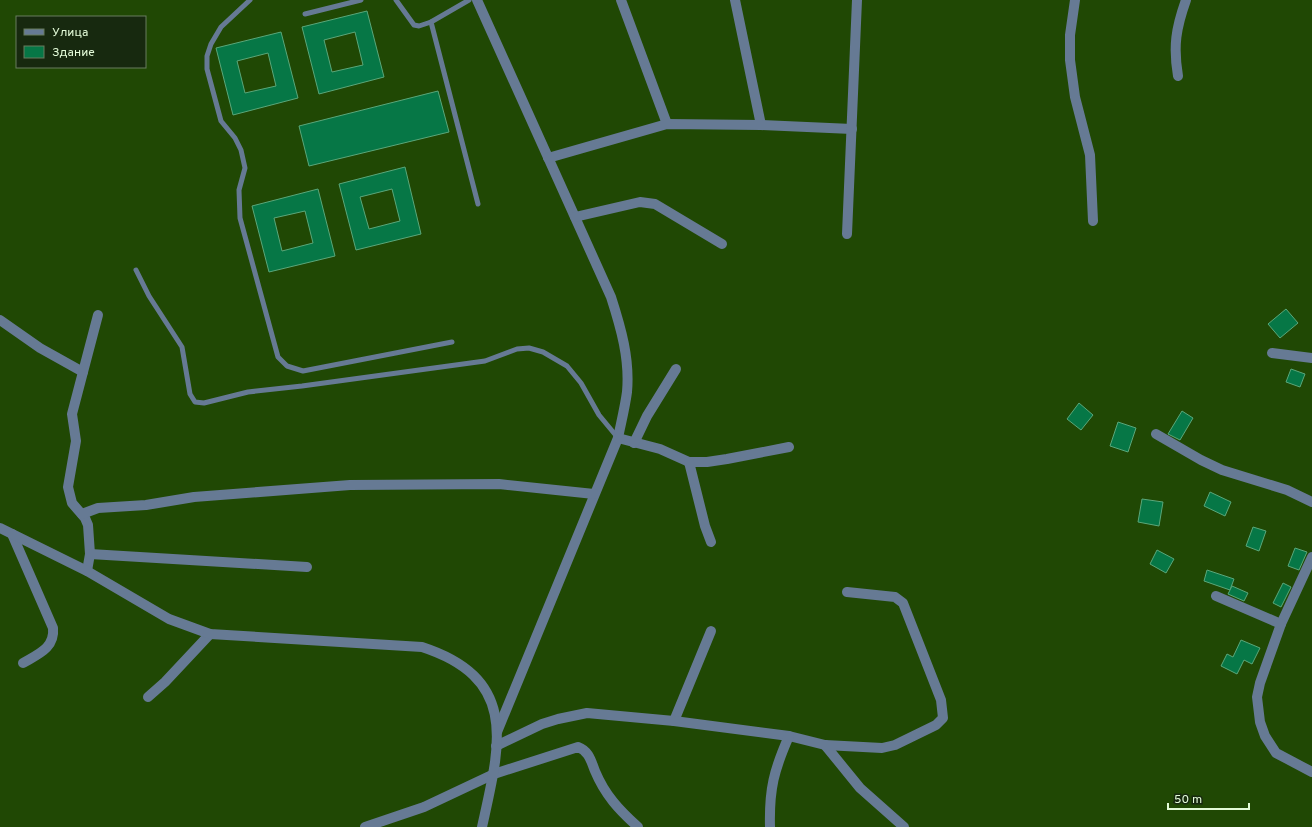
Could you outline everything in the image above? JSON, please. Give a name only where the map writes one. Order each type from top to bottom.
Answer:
[{"type":"street","points":[[477,0],[611,297],[622,334],[627,374],[627,393],[618,438],[497,732]]},
{"type":"street","points":[[621,0],[667,124]]},
{"type":"street","points":[[735,0],[761,125]]},
{"type":"street","points":[[847,234],[858,0]]},
{"type":"street","points":[[1075,0],[1070,35],[1070,60],[1075,97],[1090,155],[1093,221]]},
{"type":"street","points":[[1178,76],[1174,45],[1176,32],[1186,0]]},
{"type":"street","points":[[548,158],[667,124],[761,125],[852,129]]},
{"type":"street","points":[[575,217],[647,201],[655,204],[722,244]]},
{"type":"street","points":[[87,571],[90,554],[88,525],[82,514],[72,503],[68,487],[76,441],[72,414],[98,315]]},
{"type":"street","points":[[0,320],[40,348],[83,372]]},
{"type":"street","points":[[1272,353],[1312,358]]},
{"type":"street","points":[[634,443],[647,416],[676,369]]},
{"type":"street","points":[[1156,434],[1201,460],[1222,470],[1287,490],[1312,502]]},
{"type":"street","points":[[618,438],[660,449],[690,462],[720,460],[789,447]]},
{"type":"street","points":[[690,462],[711,542]]},
{"type":"street","points":[[82,514],[98,508],[146,505],[194,497],[350,485],[499,484],[594,494]]},
{"type":"street","points":[[0,528],[87,571],[169,619],[210,634],[422,647],[444,654],[464,666],[480,680],[488,693],[494,712],[497,732],[494,774],[482,827]]},
{"type":"street","points":[[12,534],[53,628],[54,636],[52,643],[46,649],[23,663]]},
{"type":"street","points":[[90,554],[307,567]]},
{"type":"street","points":[[1312,557],[1281,624],[1260,683],[1257,698],[1260,722],[1265,736],[1276,753],[1312,772]]},
{"type":"street","points":[[496,746],[542,724],[587,713],[674,721],[789,736],[825,745],[882,748],[896,745],[936,725],[943,718],[941,700],[903,603],[895,597],[847,592]]},
{"type":"street","points":[[1216,596],[1281,624]]},
{"type":"street","points":[[674,721],[711,631]]},
{"type":"street","points":[[148,697],[165,682],[210,634]]},
{"type":"street","points":[[770,827],[772,779],[789,736]]},
{"type":"street","points":[[825,745],[860,788],[904,827]]},
{"type":"street","points":[[365,827],[381,825],[424,807],[494,774],[578,747],[587,752],[596,774],[611,800],[638,827]]},
{"type":"lane","points":[[250,0],[221,27],[211,44],[207,56],[207,69],[221,121],[235,138],[241,150],[245,168],[239,190],[240,218],[278,357],[287,366],[303,371],[452,342]]},
{"type":"lane","points":[[305,14],[337,3],[361,0]]},
{"type":"lane","points":[[396,0],[414,25],[419,26],[431,22],[469,0]]},
{"type":"lane","points":[[431,22],[478,204]]},
{"type":"lane","points":[[136,270],[149,296],[182,347],[190,394],[195,402],[204,403],[248,392],[470,364],[485,361],[517,350],[529,348],[557,359],[567,366],[581,383],[599,415],[618,438]]},
{"type":"building","points":[[367,11],[384,77],[319,94],[302,27]],"holes":[[[355,32],[363,65],[332,72],[324,40]]]},
{"type":"building","points":[[281,32],[298,98],[233,115],[216,48]],"holes":[[[268,53],[276,86],[245,93],[237,61]]]},
{"type":"building","points":[[438,91],[449,132],[309,166],[299,126]]},
{"type":"building","points":[[405,167],[421,234],[356,250],[339,184]],"holes":[[[392,189],[400,221],[369,229],[360,197]]]},
{"type":"building","points":[[318,189],[335,256],[269,272],[252,206]],"holes":[[[305,211],[313,243],[282,251],[274,218]]]},
{"type":"building","points":[[1286,309],[1298,323],[1280,338],[1268,324]]},
{"type":"building","points":[[1291,369],[1305,374],[1300,387],[1286,382]]},
{"type":"building","points":[[1079,403],[1093,415],[1081,430],[1067,419]]},
{"type":"building","points":[[1182,411],[1193,418],[1180,440],[1168,434]]},
{"type":"building","points":[[1118,422],[1136,428],[1128,452],[1110,446]]},
{"type":"building","points":[[1210,492],[1231,502],[1225,516],[1204,506]]},
{"type":"building","points":[[1142,499],[1163,502],[1159,526],[1138,522]]},
{"type":"building","points":[[1253,527],[1266,531],[1259,551],[1246,546]]},
{"type":"building","points":[[1295,548],[1307,552],[1299,570],[1288,566]]},
{"type":"building","points":[[1157,550],[1174,559],[1166,573],[1150,564]]},
{"type":"building","points":[[1207,570],[1234,579],[1230,590],[1204,581]]},
{"type":"building","points":[[1283,583],[1291,587],[1281,607],[1273,603]]},
{"type":"building","points":[[1232,586],[1248,593],[1244,601],[1228,594]]},
{"type":"building","points":[[1241,640],[1260,648],[1252,664],[1244,660],[1237,674],[1221,666],[1227,654],[1233,657]]}]
